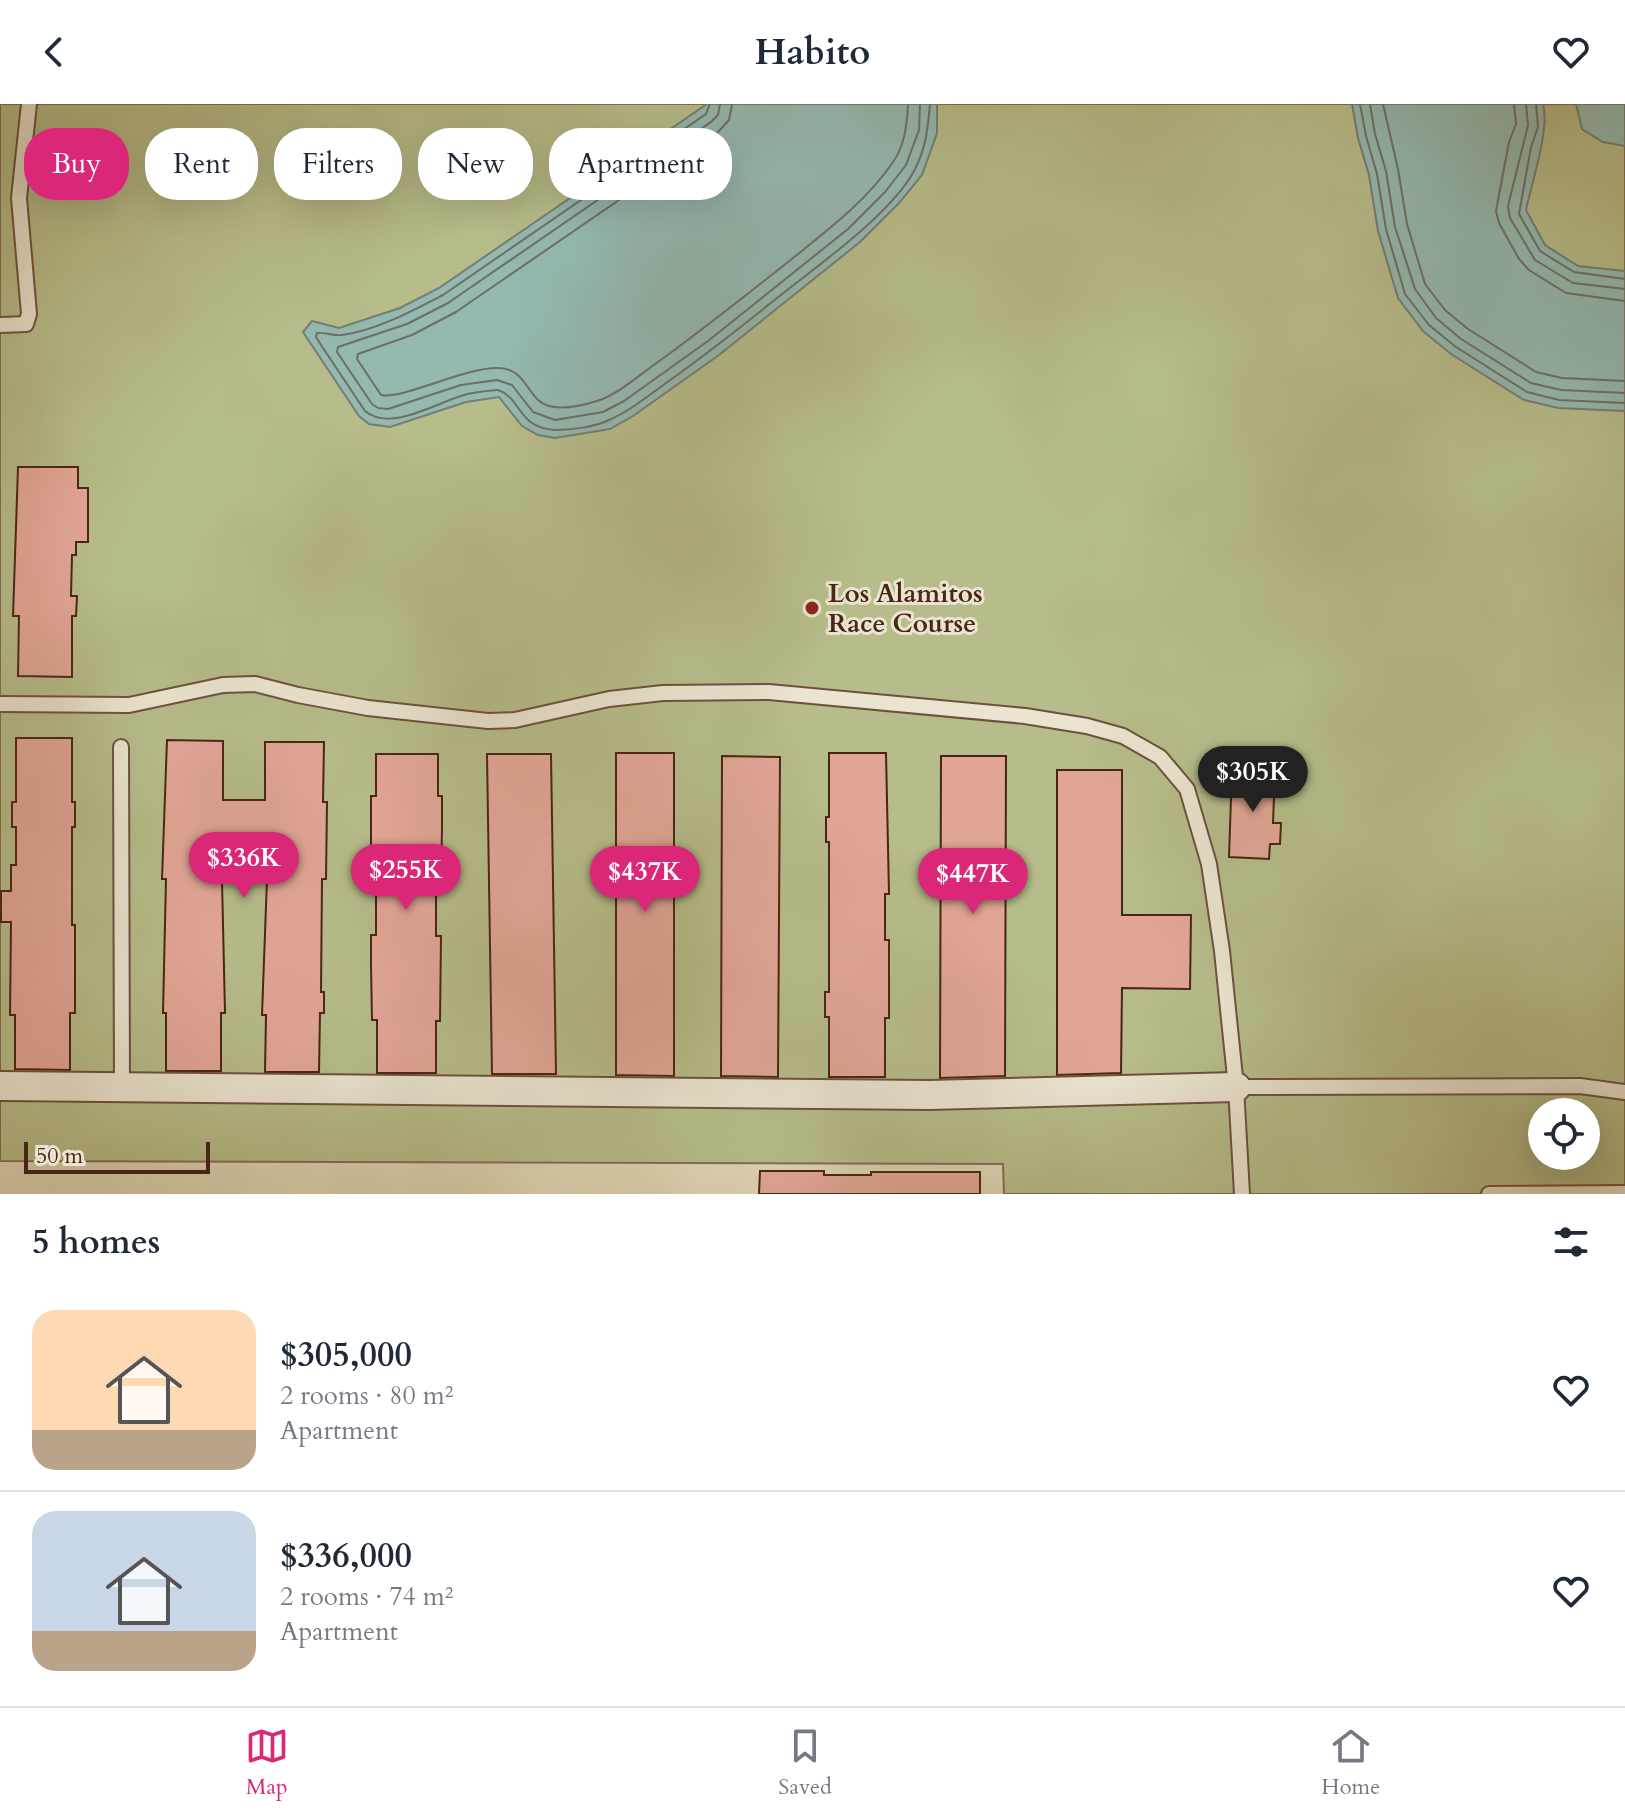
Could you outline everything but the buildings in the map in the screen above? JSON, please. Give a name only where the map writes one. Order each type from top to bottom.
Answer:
[{"type":"street","points":[[0,1086],[929,1095],[1236,1087]]},
{"type":"lane","points":[[0,325],[26,324],[29,314],[19,198],[29,104]]},
{"type":"lane","points":[[0,704],[129,705],[223,685],[255,684],[368,708],[488,721],[515,720],[609,699],[663,693],[769,692],[1025,716],[1087,726],[1123,736],[1160,757],[1187,789],[1209,864],[1222,951],[1236,1087],[1242,1194]]},
{"type":"lane","points":[[121,747],[122,1087]]},
{"type":"lane","points":[[1236,1087],[1580,1086],[1625,1092]]},
{"type":"lane","points":[[1489,1194],[1625,1193]]},
{"type":"green space","name":"Los Alamitos Race Course","points":[[0,104],[1625,104],[1625,1194],[1004,1194],[1003,1164],[0,1161]]},
{"type":"water","points":[[707,104],[937,104],[937,133],[922,175],[860,242],[719,355],[610,429],[555,438],[538,435],[522,426],[499,397],[466,402],[390,427],[369,424],[359,416],[303,332],[312,321],[339,328],[400,308],[439,288],[567,200],[732,200],[732,128],[672,128]]},
{"type":"water","points":[[1352,104],[1543,104],[1542,141],[1526,210],[1545,245],[1578,266],[1625,271],[1625,411],[1558,408],[1524,400],[1451,354],[1423,331],[1398,298],[1378,231],[1369,175]]},
{"type":"water","points":[[1576,104],[1625,104],[1625,146],[1603,142],[1582,129]]},
{"type":"place","name":"Los Alamitos Race Course","points":[[812,608]]}]
